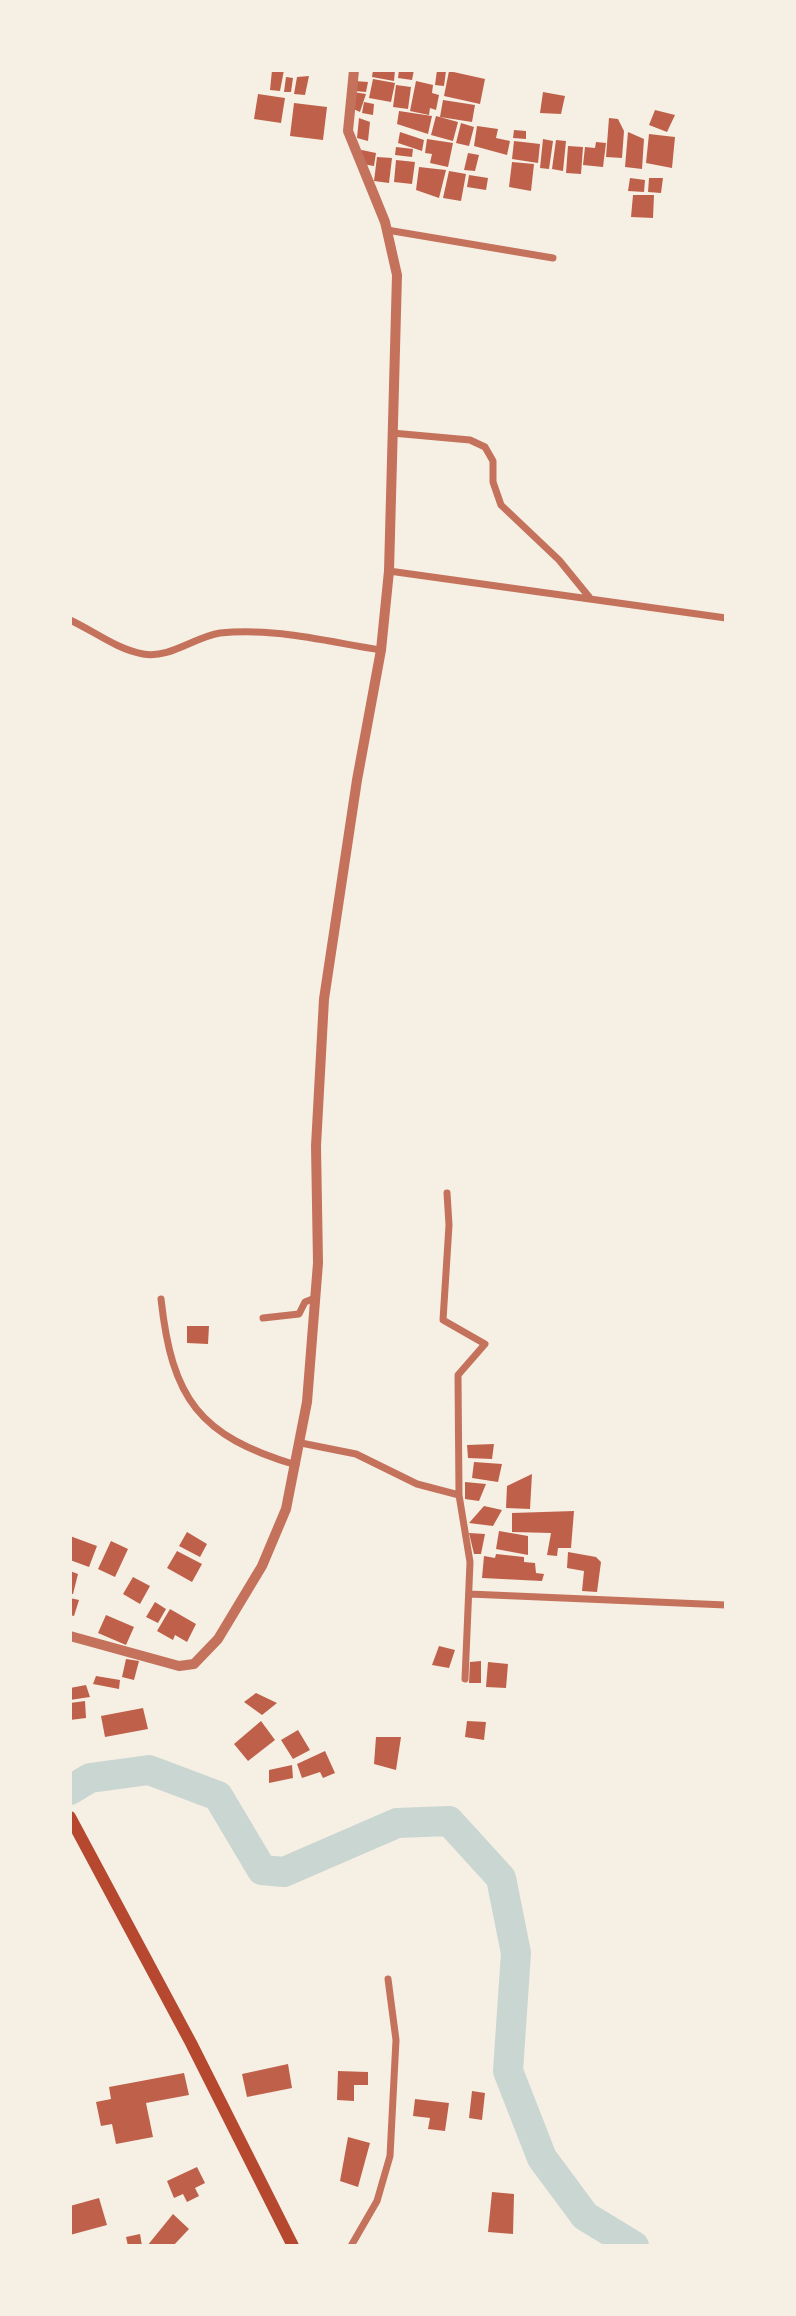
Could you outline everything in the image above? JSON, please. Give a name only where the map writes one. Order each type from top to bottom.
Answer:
[{"type":"main road","points":[[70,1817],[198,2055],[293,2246]]},
{"type":"street","points":[[70,1636],[180,1666],[194,1664],[218,1639],[262,1566],[286,1509],[301,1443],[318,1263],[316,1146],[324,999],[355,792],[381,650],[389,571],[397,275],[387,230],[348,131],[354,70]]},
{"type":"street","points":[[387,230],[553,258]]},
{"type":"street","points":[[392,433],[470,440],[485,447],[493,461],[494,482],[501,505],[559,560],[590,598]]},
{"type":"street","points":[[389,571],[726,618]]},
{"type":"street","points":[[70,620],[110,643],[142,654],[173,650],[208,636],[245,632],[381,650]]},
{"type":"street","points":[[447,1193],[449,1225],[443,1320],[485,1344],[458,1375],[459,1495],[470,1562],[466,1679]]},
{"type":"street","points":[[263,1318],[299,1314],[305,1302],[315,1298]]},
{"type":"street","points":[[160,1299],[173,1357],[197,1413],[213,1428],[243,1445],[297,1465]]},
{"type":"street","points":[[301,1443],[356,1454],[417,1485],[459,1495]]},
{"type":"street","points":[[469,1594],[726,1605]]},
{"type":"street","points":[[351,2246],[377,2201],[390,2156],[396,2040],[388,1979]]},
{"type":"building","points":[[272,70],[284,70],[280,91],[270,90]]},
{"type":"building","points":[[373,70],[395,70],[394,81],[372,77]]},
{"type":"building","points":[[399,70],[414,70],[412,80],[398,78]]},
{"type":"building","points":[[437,70],[446,71],[444,86],[435,85]]},
{"type":"building","points":[[449,71],[485,79],[480,104],[444,96]]},
{"type":"building","points":[[309,76],[305,95],[294,94],[297,77]]},
{"type":"building","points":[[286,77],[293,78],[291,92],[284,92]]},
{"type":"building","points":[[373,79],[395,83],[391,102],[369,98]]},
{"type":"building","points":[[354,81],[368,82],[366,92],[354,91]]},
{"type":"building","points":[[416,81],[433,85],[432,93],[439,95],[436,110],[430,108],[429,115],[410,111]]},
{"type":"building","points":[[396,85],[411,87],[408,109],[393,107]]},
{"type":"building","points":[[353,92],[366,94],[360,112],[351,108]]},
{"type":"building","points":[[543,92],[565,96],[561,114],[540,113]]},
{"type":"building","points":[[258,94],[285,98],[281,123],[254,119]]},
{"type":"building","points":[[443,100],[475,105],[472,122],[440,117]]},
{"type":"building","points":[[364,102],[374,104],[373,115],[362,113]]},
{"type":"building","points":[[294,103],[327,107],[323,140],[290,136]]},
{"type":"building","points":[[655,110],[675,115],[667,132],[649,125]]},
{"type":"building","points":[[399,111],[432,116],[428,134],[397,124]]},
{"type":"building","points":[[436,116],[458,122],[453,141],[431,135]]},
{"type":"building","points":[[359,118],[370,122],[368,141],[357,138]]},
{"type":"building","points":[[609,118],[618,119],[624,131],[622,158],[606,157]]},
{"type":"building","points":[[461,123],[474,127],[469,146],[456,143]]},
{"type":"building","points":[[477,126],[498,129],[496,138],[510,141],[507,155],[474,146]]},
{"type":"building","points":[[514,130],[526,131],[526,139],[513,138]]},
{"type":"building","points":[[400,132],[424,140],[422,151],[398,143]]},
{"type":"building","points":[[628,132],[644,139],[642,169],[625,167]]},
{"type":"building","points":[[649,134],[675,137],[672,168],[646,163]]},
{"type":"building","points":[[427,139],[453,143],[448,167],[430,163],[432,154],[425,153]]},
{"type":"building","points":[[543,139],[553,141],[549,169],[540,168]]},
{"type":"building","points":[[556,140],[566,141],[563,171],[552,169]]},
{"type":"building","points":[[514,141],[540,144],[538,163],[512,159]]},
{"type":"building","points":[[596,142],[606,143],[603,167],[583,165],[585,147],[595,148]]},
{"type":"building","points":[[568,146],[583,147],[581,174],[566,173]]},
{"type":"building","points":[[396,147],[413,149],[412,157],[395,155]]},
{"type":"building","points":[[357,149],[376,153],[374,166],[362,164]]},
{"type":"building","points":[[468,153],[479,155],[475,171],[464,170]]},
{"type":"building","points":[[377,157],[392,158],[389,183],[374,181]]},
{"type":"building","points":[[396,160],[415,162],[412,184],[394,182]]},
{"type":"building","points":[[512,162],[534,164],[531,191],[509,187]]},
{"type":"building","points":[[419,167],[446,170],[439,198],[416,190]]},
{"type":"building","points":[[449,171],[466,174],[461,201],[443,198]]},
{"type":"building","points":[[469,175],[488,178],[486,190],[467,187]]},
{"type":"building","points":[[630,178],[645,180],[644,192],[628,191]]},
{"type":"building","points":[[649,178],[663,178],[661,193],[648,192]]},
{"type":"building","points":[[633,195],[654,195],[653,218],[631,217]]},
{"type":"building","points":[[187,1326],[209,1326],[208,1344],[187,1343]]},
{"type":"building","points":[[494,1444],[492,1459],[468,1458],[467,1445]]},
{"type":"building","points":[[474,1462],[502,1464],[498,1482],[472,1478]]},
{"type":"building","points":[[532,1474],[530,1509],[506,1508],[507,1486]]},
{"type":"building","points":[[465,1482],[486,1484],[479,1501],[465,1499]]},
{"type":"building","points":[[484,1506],[502,1510],[493,1526],[469,1523]]},
{"type":"building","points":[[574,1511],[571,1548],[558,1548],[557,1556],[547,1555],[551,1533],[512,1532],[512,1513]]},
{"type":"building","points":[[499,1531],[528,1536],[528,1555],[496,1549]]},
{"type":"building","points":[[187,1532],[207,1544],[200,1557],[179,1546]]},
{"type":"building","points":[[469,1533],[485,1534],[481,1554],[474,1554]]},
{"type":"building","points":[[70,1536],[97,1546],[89,1567],[70,1560]]},
{"type":"building","points":[[111,1541],[128,1549],[115,1577],[98,1569]]},
{"type":"building","points":[[177,1551],[202,1564],[192,1582],[167,1568]]},
{"type":"building","points":[[568,1552],[596,1557],[601,1562],[597,1592],[582,1591],[584,1571],[567,1568]]},
{"type":"building","points":[[496,1554],[524,1557],[524,1562],[535,1563],[536,1573],[544,1574],[542,1581],[482,1578],[484,1556],[495,1558]]},
{"type":"building","points":[[70,1571],[78,1574],[73,1594],[70,1594]]},
{"type":"building","points":[[133,1577],[150,1586],[140,1604],[123,1594]]},
{"type":"building","points":[[70,1598],[79,1600],[74,1616],[70,1615]]},
{"type":"building","points":[[155,1602],[166,1609],[158,1623],[146,1617]]},
{"type":"building","points":[[170,1609],[196,1624],[187,1642],[175,1635],[173,1640],[157,1631]]},
{"type":"building","points":[[106,1615],[134,1627],[126,1645],[98,1633]]},
{"type":"building","points":[[439,1646],[455,1650],[449,1668],[432,1665]]},
{"type":"building","points":[[126,1659],[139,1661],[134,1680],[122,1677]]},
{"type":"building","points":[[481,1661],[481,1683],[469,1683],[470,1662]]},
{"type":"building","points":[[488,1662],[508,1664],[506,1688],[486,1687]]},
{"type":"building","points":[[96,1676],[120,1680],[119,1689],[93,1684]]},
{"type":"building","points":[[86,1685],[90,1697],[70,1700],[70,1688]]},
{"type":"building","points":[[256,1693],[277,1703],[262,1715],[244,1702]]},
{"type":"building","points":[[85,1701],[86,1718],[70,1720],[70,1703]]},
{"type":"building","points":[[143,1708],[148,1729],[105,1737],[101,1716]]},
{"type":"building","points":[[261,1721],[275,1740],[248,1761],[234,1744]]},
{"type":"building","points":[[467,1721],[486,1722],[484,1740],[465,1737]]},
{"type":"building","points":[[298,1730],[310,1750],[293,1759],[281,1740]]},
{"type":"building","points":[[376,1737],[401,1737],[396,1770],[374,1764]]},
{"type":"building","points":[[325,1751],[335,1773],[323,1778],[320,1772],[302,1778],[297,1764]]},
{"type":"building","points":[[292,1765],[293,1778],[269,1783],[269,1770]]},
{"type":"building","points":[[288,2064],[292,2088],[247,2097],[242,2074]]},
{"type":"building","points":[[338,2071],[368,2072],[368,2085],[354,2085],[354,2101],[337,2100]]},
{"type":"building","points":[[184,2073],[189,2095],[146,2103],[153,2137],[116,2144],[112,2124],[101,2126],[96,2102],[111,2099],[109,2087]]},
{"type":"building","points":[[472,2091],[485,2093],[482,2120],[469,2118]]},
{"type":"building","points":[[415,2099],[449,2103],[445,2131],[428,2129],[430,2118],[413,2116]]},
{"type":"building","points":[[348,2137],[370,2143],[358,2187],[340,2181]]},
{"type":"building","points":[[197,2167],[205,2183],[195,2188],[199,2196],[187,2202],[183,2194],[174,2198],[167,2181]]},
{"type":"building","points":[[492,2192],[514,2194],[513,2234],[488,2232]]},
{"type":"building","points":[[99,2198],[107,2225],[70,2235],[70,2206]]},
{"type":"building","points":[[173,2214],[189,2229],[173,2246],[147,2246]]},
{"type":"building","points":[[140,2234],[142,2246],[128,2246],[126,2237]]},
{"type":"waterway","points":[[70,1790],[90,1778],[149,1770],[218,1796],[262,1870],[284,1872],[397,1823],[449,1821],[501,1878],[516,1953],[508,2071],[542,2158],[585,2216],[634,2246]]}]
